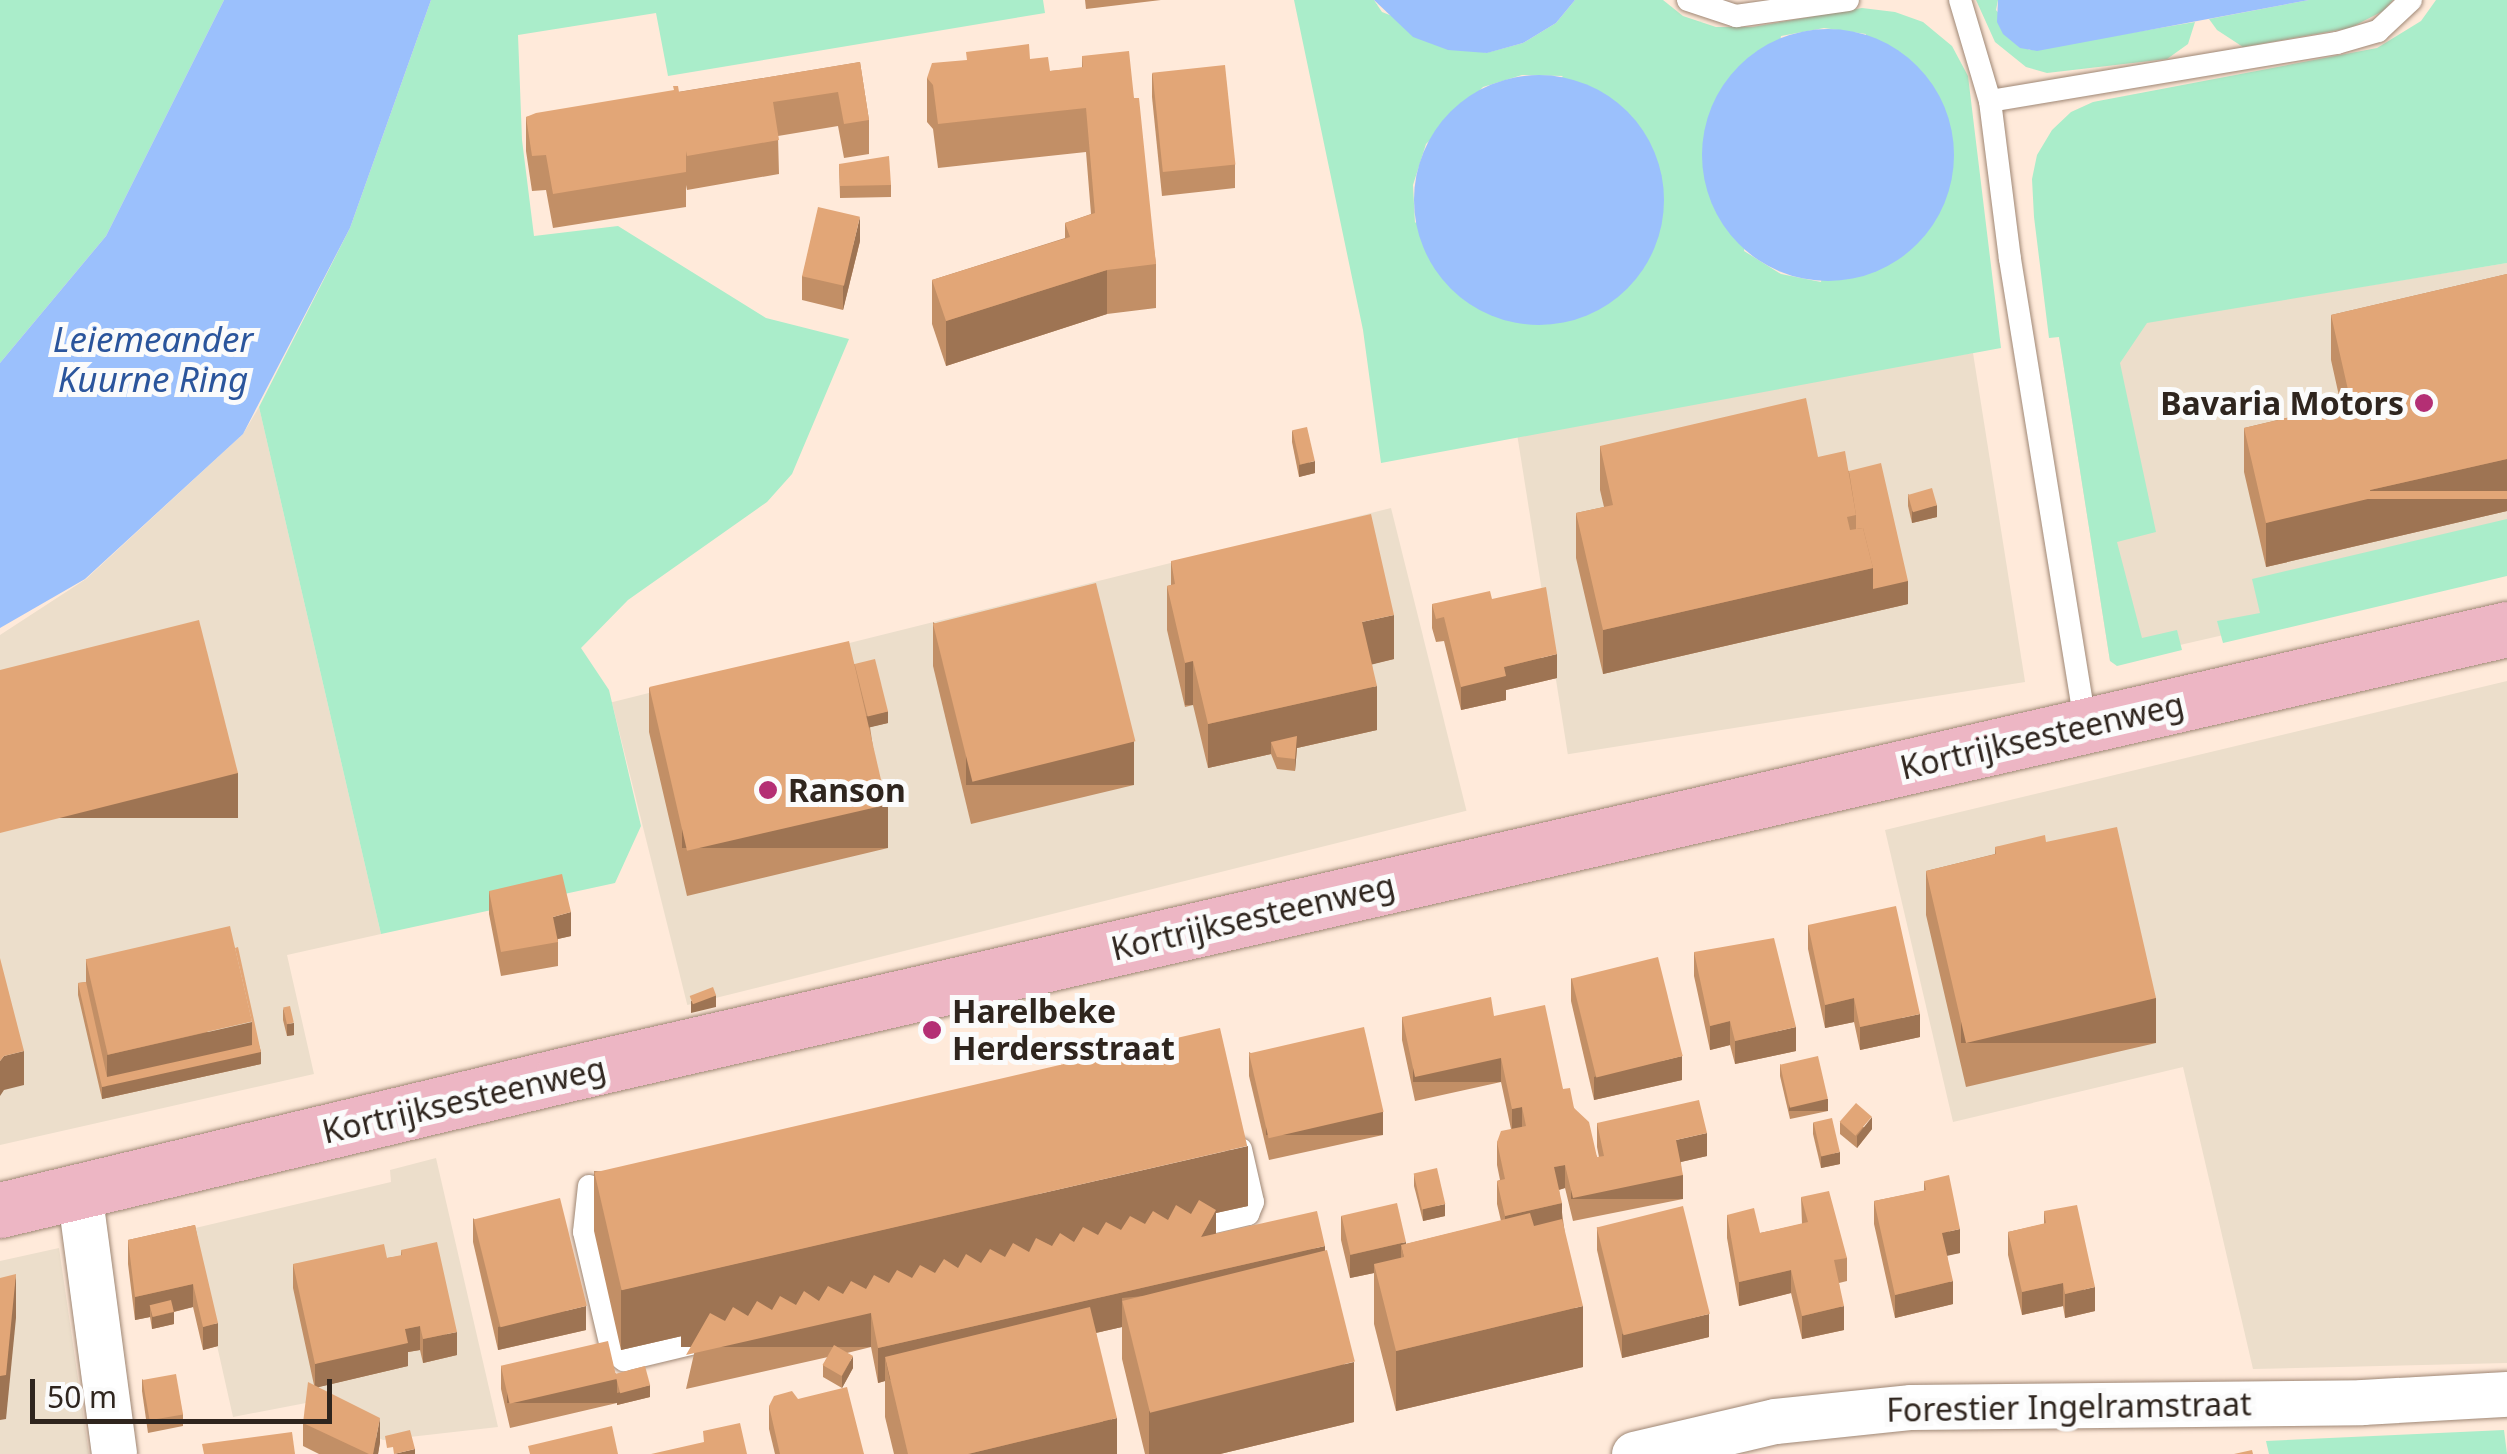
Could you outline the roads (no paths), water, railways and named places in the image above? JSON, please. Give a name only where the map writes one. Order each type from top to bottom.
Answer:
[{"type":"main road","name":"Kortrijksesteenweg","points":[[0,1210],[2507,629]]},
{"type":"street","points":[[79,1191],[114,1454]]},
{"type":"street","name":"Forestier Ingelramstraat","points":[[1634,1454],[1775,1421],[1911,1408],[2362,1402],[2507,1394]]},
{"type":"lane","points":[[1688,0],[1736,16],[1848,0]]},
{"type":"lane","points":[[1960,0],[1990,101],[2010,259],[2086,726]]},
{"type":"lane","points":[[1990,101],[2337,43],[2378,32],[2411,0]]},
{"type":"lane","points":[[1172,1232],[1248,1214],[1253,1202],[1234,1118]]},
{"type":"lane","points":[[589,1186],[584,1232],[612,1351],[624,1360],[737,1333]]},
{"type":"water","name":"Leiemeander Kuurne Ring","points":[[224,0],[431,0],[350,228],[243,434],[85,579],[0,628],[0,363],[106,236]]},
{"type":"water","points":[[1374,0],[1575,0],[1556,23],[1523,43],[1487,53],[1448,50],[1413,37]]},
{"type":"water","points":[[1998,0],[2309,0],[2037,51],[2020,48],[2003,34],[1997,22]]},
{"type":"water","points":[[1828,29],[1876,38],[1917,66],[1945,107],[1954,155],[1945,203],[1917,244],[1876,272],[1828,281],[1780,272],[1739,244],[1711,203],[1702,155],[1711,107],[1739,66],[1780,38]]},
{"type":"water","points":[[1539,75],[1587,84],[1628,111],[1655,152],[1664,200],[1655,248],[1628,289],[1587,316],[1539,325],[1491,316],[1450,289],[1423,248],[1414,200],[1423,152],[1450,111],[1491,84]]},
{"type":"place","name":"Bavaria Motors","points":[[2424,403]]},
{"type":"place","name":"Ranson","points":[[768,790]]},
{"type":"place","name":"Harelbeke Herdersstraat","points":[[932,1030]]}]
